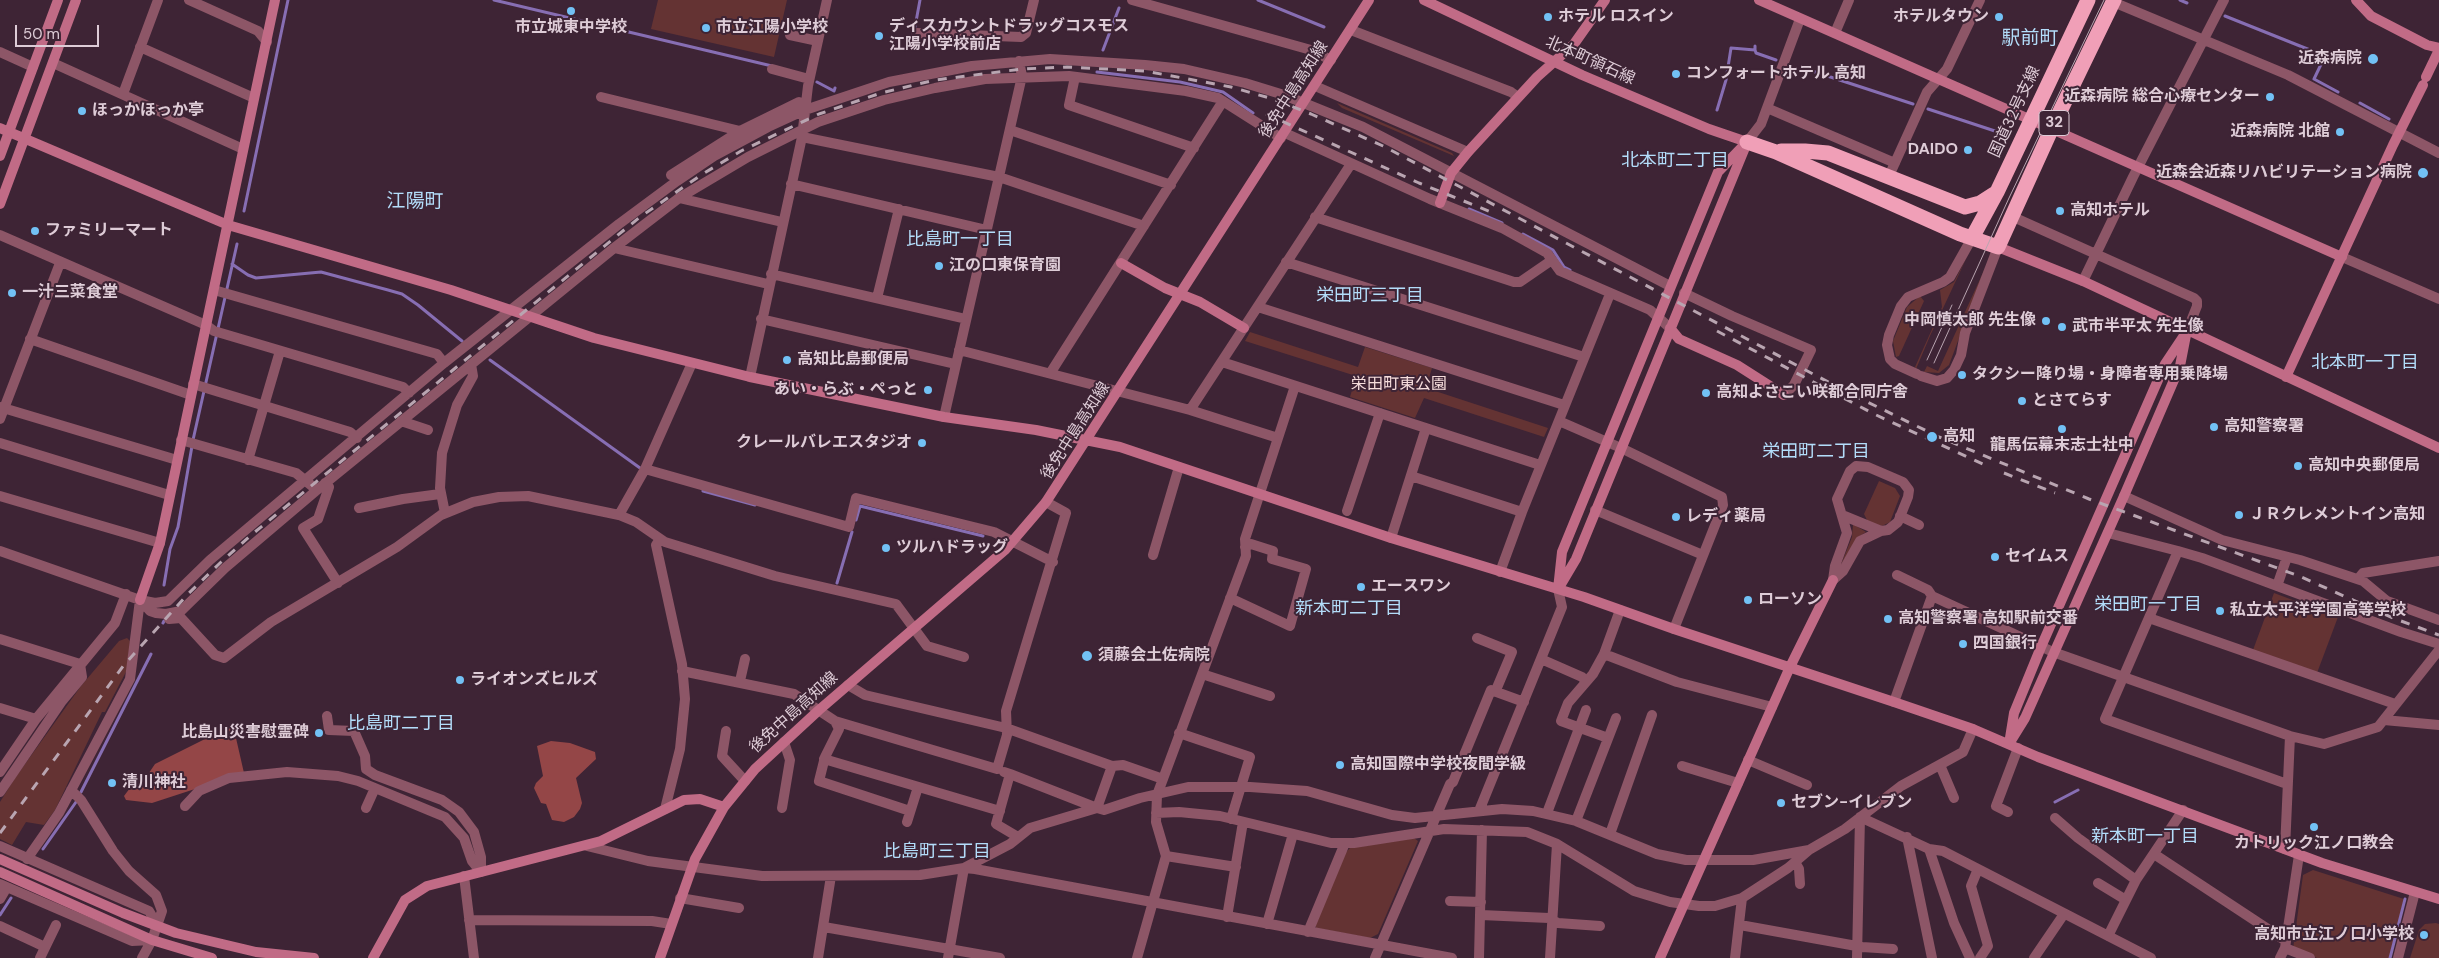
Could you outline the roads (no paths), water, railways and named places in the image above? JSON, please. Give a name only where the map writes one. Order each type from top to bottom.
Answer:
[{"type":"highway","name":"国道32号支線","points":[[1972,238],[1997,192],[2088,0]]},
{"type":"highway","name":"32","points":[[1998,247],[2052,128],[2114,1]]},
{"type":"highway","points":[[1747,142],[1776,152],[1972,238],[1998,247]]},
{"type":"highway","points":[[1776,152],[1804,151],[1828,154],[1892,170],[1965,207],[1987,200],[1997,192]]},
{"type":"street","points":[[0,156],[4,130],[33,67],[58,0]]},
{"type":"street","points":[[0,204],[76,0]]},
{"type":"street","points":[[123,94],[158,0]]},
{"type":"street","points":[[188,0],[258,31],[267,42]]},
{"type":"street","points":[[191,395],[201,387],[206,325],[222,292],[228,225],[275,0]]},
{"type":"street","points":[[750,377],[802,133],[809,79],[827,0]]},
{"type":"street","points":[[916,33],[1021,37],[1026,33],[1034,0]]},
{"type":"street","points":[[1132,0],[1311,50],[1331,60]]},
{"type":"street","name":"後免中島高知線","points":[[660,958],[692,867],[724,807],[745,781],[819,710],[1013,542],[1046,502],[1088,440],[1352,30],[1369,0]]},
{"type":"street","name":"北本町領石線","points":[[1424,0],[1552,61],[1709,129],[1747,142]]},
{"type":"street","points":[[1440,203],[1450,174],[1552,61],[1574,44],[1605,0]]},
{"type":"street","points":[[1759,0],[2439,299]]},
{"type":"street","points":[[1835,33],[1849,0]]},
{"type":"street","points":[[1767,108],[1892,170],[1927,92],[1947,69],[1980,0]]},
{"type":"street","points":[[2083,282],[2139,166],[2224,0]]},
{"type":"street","points":[[2286,377],[2439,49],[2427,45],[2371,16],[2356,0]]},
{"type":"street","points":[[2114,1],[2288,75],[2439,153]]},
{"type":"street","points":[[1479,811],[1562,607],[1558,589],[1562,552],[1718,172],[1747,142],[1761,124],[1800,19]]},
{"type":"street","points":[[1352,30],[1511,92],[1518,97]]},
{"type":"street","points":[[790,35],[818,41]]},
{"type":"street","points":[[140,47],[254,98]]},
{"type":"street","points":[[0,52],[33,67]]},
{"type":"street","points":[[0,551],[140,600],[155,603],[168,601],[210,560],[444,363],[512,311],[618,224],[714,156],[805,108],[912,77],[972,66],[1019,61],[1079,60],[1184,69],[1245,83],[1304,103],[1363,127],[1450,174],[1670,286]]},
{"type":"street","points":[[944,417],[1022,76],[1019,61]]},
{"type":"street","points":[[53,64],[243,149]]},
{"type":"street","points":[[772,69],[809,79]]},
{"type":"street","points":[[140,600],[150,611],[166,614],[185,608],[225,568],[321,486],[614,248],[679,198],[748,156],[884,100],[935,88],[1022,76],[1075,77],[1186,91],[1223,101],[1283,135],[1502,228],[1547,253],[1560,270],[1610,294],[1650,310],[1679,339],[1738,365],[1784,396],[1794,385],[1811,350],[1684,293]]},
{"type":"street","points":[[1075,77],[1069,105],[1194,148]]},
{"type":"street","points":[[1315,86],[1468,152]]},
{"type":"street","points":[[601,97],[740,131]]},
{"type":"street","points":[[1051,372],[1223,101]]},
{"type":"street","points":[[671,175],[740,131],[799,102],[805,108]]},
{"type":"street","points":[[4,130],[228,225],[451,290],[594,338],[750,377],[944,417],[1036,430],[1120,447],[1391,538],[1558,589],[1973,729],[2299,855],[2439,899]]},
{"type":"street","points":[[1010,130],[1171,185]]},
{"type":"street","points":[[802,133],[999,177],[1144,226]]},
{"type":"street","points":[[1558,589],[1576,559],[1747,142]]},
{"type":"street","points":[[1190,410],[1351,164]]},
{"type":"street","points":[[791,184],[987,230]]},
{"type":"street","points":[[679,198],[782,222]]},
{"type":"street","points":[[878,298],[899,209]]},
{"type":"street","points":[[2008,812],[1996,806],[2014,746],[2053,652],[2108,533],[2180,366],[2187,331],[2197,306],[2197,301],[2194,298],[2096,252],[2012,216]]},
{"type":"street","points":[[1315,217],[1514,282],[1520,282],[1552,260]]},
{"type":"street","points":[[0,235],[56,259],[60,263],[206,325],[218,332],[403,387],[409,393]]},
{"type":"street","points":[[1972,238],[1950,277],[1908,297],[1901,306],[1889,334],[1887,345],[1890,359],[1895,364],[1937,381],[1947,378],[1954,370],[1961,355],[1964,333],[1998,247],[2083,282],[2286,377],[2438,445]]},
{"type":"street","points":[[614,248],[878,298],[966,318]]},
{"type":"street","points":[[1286,262],[1584,357]]},
{"type":"street","points":[[0,419],[2,407],[60,263]]},
{"type":"street","points":[[1121,263],[1244,328]]},
{"type":"street","points":[[222,292],[437,354],[444,363]]},
{"type":"street","points":[[1500,572],[1540,465],[1610,294]]},
{"type":"street","points":[[1258,307],[1564,405]]},
{"type":"street","points":[[761,319],[956,364]]},
{"type":"street","points":[[2014,746],[2014,713],[2041,647],[2165,364],[2187,331]]},
{"type":"street","points":[[30,340],[191,395]]},
{"type":"street","points":[[959,350],[1120,390],[1278,438]]},
{"type":"street","points":[[248,460],[280,351]]},
{"type":"street","points":[[1222,362],[1540,465]]},
{"type":"street","points":[[619,515],[645,469],[692,363]]},
{"type":"street","points":[[445,513],[440,494],[442,453],[457,405],[473,376],[471,364]]},
{"type":"street","points":[[1137,958],[1166,856],[1156,822],[1157,795],[1246,556],[1245,539],[1295,386]]},
{"type":"street","points":[[201,387],[350,432],[357,438]]},
{"type":"street","points":[[27,859],[59,813],[130,679],[140,600],[160,543],[177,460],[190,442],[191,395]]},
{"type":"street","points":[[2,407],[177,460]]},
{"type":"street","points":[[1347,512],[1380,413]]},
{"type":"street","points":[[401,421],[428,430]]},
{"type":"street","points":[[1559,421],[1621,448],[1722,497],[1723,505],[1674,629]]},
{"type":"street","points":[[1391,538],[1426,428]]},
{"type":"street","points":[[190,442],[296,474],[321,486],[329,487],[318,520],[303,528],[338,583]]},
{"type":"street","points":[[0,443],[169,495]]},
{"type":"street","points":[[1660,958],[1790,667],[1833,580],[1848,564],[1860,541],[1892,528],[1900,516],[1908,497],[1907,486],[1897,479],[1860,466],[1850,471],[1837,499],[1847,533],[1835,566],[1833,580]]},
{"type":"street","points":[[1153,555],[1180,467]]},
{"type":"street","points":[[645,469],[849,527],[856,498],[994,532],[1053,562]]},
{"type":"street","points":[[1411,476],[1522,512]]},
{"type":"street","points":[[359,508],[440,494]]},
{"type":"street","points":[[0,496],[160,543]]},
{"type":"street","points":[[166,614],[170,620],[181,618],[215,655],[224,658],[271,622],[397,547],[428,522],[445,513],[482,500],[499,497],[528,496],[619,515],[636,522],[660,539],[775,576],[896,604],[927,646],[964,657]]},
{"type":"street","points":[[2124,496],[2207,534],[2358,579],[2367,583],[2387,601],[2439,620]]},
{"type":"street","points":[[997,769],[1007,735],[1006,711],[1053,562],[1066,513],[1046,502]]},
{"type":"street","points":[[1595,510],[1703,555]]},
{"type":"street","points":[[1842,515],[1882,532]]},
{"type":"street","points":[[1900,516],[1919,525]]},
{"type":"street","points":[[1896,575],[1928,590],[1932,596],[2053,652],[2290,736],[2324,744],[2371,731],[2384,720],[2439,650],[2401,632],[2178,551],[2108,533]]},
{"type":"street","points":[[660,539],[656,544],[682,671],[685,700],[676,766],[665,809]]},
{"type":"street","points":[[1230,598],[1290,626],[1306,569],[1272,559],[1273,551],[1250,544],[1245,547]]},
{"type":"street","points":[[2178,551],[2105,720],[2287,784]]},
{"type":"street","points":[[2276,586],[2287,557]]},
{"type":"street","points":[[2358,579],[2363,573],[2439,560]]},
{"type":"street","points":[[0,772],[36,719],[115,623],[126,594]]},
{"type":"street","points":[[1894,702],[1932,596]]},
{"type":"street","points":[[1608,738],[1562,720],[1568,703],[1586,682],[1604,654],[1620,610]]},
{"type":"street","points":[[2149,618],[2396,704]]},
{"type":"street","points":[[1477,638],[1512,652],[1496,690]]},
{"type":"street","points":[[0,639],[80,664]]},
{"type":"street","points":[[1604,654],[1677,682],[1772,707]]},
{"type":"street","points":[[740,681],[745,659]]},
{"type":"street","points":[[1541,659],[1582,677],[1586,682]]},
{"type":"street","points":[[0,792],[62,701],[82,678],[80,664]]},
{"type":"street","points":[[682,671],[740,681],[794,694],[835,721],[997,769],[1104,810],[1188,787],[1242,787],[1307,791],[1392,815],[1416,818],[1513,809],[1547,813],[1576,821],[1657,854],[1686,860],[1753,860],[1809,850]]},
{"type":"street","points":[[1202,674],[1270,696]]},
{"type":"street","points":[[848,685],[865,695],[1006,728],[1112,766],[1123,765],[1162,779]]},
{"type":"street","points":[[1375,958],[1436,816],[1453,782],[1491,690],[1496,690],[1524,702]]},
{"type":"street","points":[[0,708],[36,719]]},
{"type":"street","points":[[1547,813],[1586,710]]},
{"type":"street","points":[[1610,834],[1652,715]]},
{"type":"street","points":[[327,716],[330,730],[354,731],[364,756],[366,769],[375,775],[442,800],[459,812],[474,832],[481,857],[481,872]]},
{"type":"street","points":[[1576,821],[1616,718]]},
{"type":"street","points":[[2384,720],[2439,725]]},
{"type":"street","points":[[835,721],[839,729],[824,759],[819,781],[910,811]]},
{"type":"street","points":[[1156,813],[1179,812],[1231,819],[1331,843],[1345,843],[1431,830],[1482,830],[1531,833],[1557,844],[1625,887],[1649,896],[1684,904],[1715,906],[1742,898],[1795,862],[1809,850],[1845,829],[1901,786],[1963,752],[1973,729]]},
{"type":"street","points":[[726,731],[722,756],[745,781]]},
{"type":"street","points":[[1180,733],[1250,757],[1231,819]]},
{"type":"street","points":[[2285,849],[2290,736]]},
{"type":"street","points":[[782,808],[790,760],[784,742]]},
{"type":"street","points":[[824,759],[1000,811]]},
{"type":"street","points":[[1748,760],[1807,786]]},
{"type":"street","points":[[1940,765],[1954,798]]},
{"type":"street","points":[[1097,808],[1112,766]]},
{"type":"street","points":[[1682,766],[1738,783]]},
{"type":"street","points":[[185,806],[199,791],[229,778],[287,772],[338,776],[375,788],[445,817],[464,838],[472,861],[481,872]]},
{"type":"street","points":[[1010,774],[996,824],[1018,837]]},
{"type":"street","points":[[906,822],[918,787]]},
{"type":"street","points":[[366,808],[375,788]]},
{"type":"street","points":[[71,790],[81,800],[113,852],[129,871],[156,895],[162,911],[158,926],[142,958]]},
{"type":"street","points":[[373,958],[410,897],[427,886],[587,846],[684,800],[698,798],[724,807]]},
{"type":"street","points":[[587,846],[624,857],[762,876],[920,875],[964,868],[1010,844],[1030,828],[1097,808]]},
{"type":"street","points":[[2108,936],[2136,880],[2183,810]]},
{"type":"street","points":[[1860,817],[1907,837],[1929,849],[1943,851],[2151,958]]},
{"type":"street","points":[[1857,958],[1860,817]]},
{"type":"street","points":[[2055,818],[2078,838],[2136,880]]},
{"type":"street","points":[[1227,917],[1243,822]]},
{"type":"street","points":[[1479,958],[1482,830]]},
{"type":"street","points":[[1267,924],[1293,834]]},
{"type":"street","points":[[1907,837],[1932,958]]},
{"type":"street","points":[[1308,932],[1345,843]]},
{"type":"street","points":[[1550,958],[1557,844]]},
{"type":"street","points":[[0,846],[149,911],[158,926]]},
{"type":"street","points":[[1929,849],[1954,923],[1970,958]]},
{"type":"street","points":[[2154,854],[2284,949],[2310,958]]},
{"type":"street","points":[[2284,949],[2299,855]]},
{"type":"street","points":[[1166,856],[1236,867]]},
{"type":"street","points":[[0,859],[176,933],[256,952],[314,958]]},
{"type":"street","points":[[1795,862],[1799,869],[1800,884]]},
{"type":"street","points":[[964,868],[1452,958]]},
{"type":"street","points":[[948,954],[964,868]]},
{"type":"street","points":[[1978,869],[1971,886],[1988,946],[1980,958]]},
{"type":"street","points":[[0,872],[152,940],[212,958]]},
{"type":"street","points":[[464,876],[474,958]]},
{"type":"street","points":[[818,958],[831,876]]},
{"type":"street","points":[[2098,883],[2126,900]]},
{"type":"street","points":[[0,899],[4,885],[132,941],[152,940]]},
{"type":"street","points":[[2398,958],[2415,892]]},
{"type":"street","points":[[680,898],[739,908]]},
{"type":"street","points":[[1735,958],[1742,898]]},
{"type":"street","points":[[1450,901],[1481,902]]},
{"type":"street","points":[[2034,958],[2064,914]]},
{"type":"street","points":[[1481,915],[1549,918],[1558,923],[1600,926]]},
{"type":"street","points":[[469,920],[652,921],[671,924]]},
{"type":"street","points":[[40,958],[56,924]]},
{"type":"street","points":[[1740,925],[1857,946],[1893,949]]},
{"type":"street","points":[[0,926],[45,947]]},
{"type":"street","points":[[824,927],[948,954],[1000,958]]},
{"type":"waterway","points":[[244,211],[288,0]]},
{"type":"waterway","points":[[494,0],[772,66]]},
{"type":"waterway","points":[[915,27],[920,0]]},
{"type":"waterway","points":[[1258,0],[1324,27]]},
{"type":"waterway","points":[[2180,0],[2187,3]]},
{"type":"waterway","points":[[1103,50],[1119,8]]},
{"type":"waterway","points":[[2225,16],[2325,56],[2314,79],[2338,92]]},
{"type":"waterway","points":[[1717,110],[1726,80],[1731,48],[1755,50],[1755,46]]},
{"type":"waterway","points":[[1755,50],[1756,53],[1776,60]]},
{"type":"waterway","points":[[1806,69],[1913,104]]},
{"type":"waterway","points":[[1097,72],[1180,82],[1223,92],[1253,113]]},
{"type":"waterway","points":[[817,82],[834,91],[835,88]]},
{"type":"waterway","points":[[2360,103],[2389,119]]},
{"type":"waterway","points":[[1928,109],[2001,133]]},
{"type":"waterway","points":[[1469,209],[1502,223]]},
{"type":"waterway","points":[[1523,234],[1553,250],[1564,267],[1570,270]]},
{"type":"waterway","points":[[193,440],[237,244]]},
{"type":"waterway","points":[[232,264],[256,278],[321,272],[402,294],[462,341]]},
{"type":"waterway","points":[[490,360],[640,468]]},
{"type":"waterway","points":[[164,585],[170,549],[178,527],[192,446]]},
{"type":"waterway","points":[[703,491],[755,505]]},
{"type":"waterway","points":[[856,520],[860,506],[983,536]]},
{"type":"waterway","points":[[837,583],[852,532]]},
{"type":"waterway","points":[[81,792],[151,654]]},
{"type":"waterway","points":[[2055,802],[2078,790]]},
{"type":"waterway","points":[[43,849],[76,802]]},
{"type":"waterway","points":[[0,915],[11,898]]},
{"type":"waterway","points":[[2390,958],[2405,899]]},
{"type":"tram line","points":[[1934,363],[2009,198],[2104,0]]},
{"type":"tram line","points":[[1927,360],[1952,305]]},
{"type":"railway","points":[[0,833],[124,665],[187,595],[220,563],[250,536],[640,217],[701,175],[741,151],[819,114],[881,93],[935,80],[1022,69],[1067,67],[1145,71],[1231,87],[1273,99],[1311,114],[1383,146],[1847,392],[1939,437],[2089,499],[2299,576],[2393,618],[2439,635]]},
{"type":"railway","points":[[1266,114],[1419,183],[1496,214]]},
{"type":"railway","points":[[1717,331],[1874,414],[1985,465]]},
{"type":"railway","points":[[2004,473],[2055,493]]},
{"type":"place","name":"市立城東中学校","points":[[571,11]]},
{"type":"place","name":"ホテル ロスイン","points":[[1548,17]]},
{"type":"place","name":"ホテルタウン","points":[[1999,17]]},
{"type":"place","name":"市立江陽小学校","points":[[706,28]]},
{"type":"place","name":"ディスカウントドラッグコスモス 江陽小学校前店","points":[[879,36]]},
{"type":"place","name":"近森病院","points":[[2373,59]]},
{"type":"place","name":"コンフォートホテル 高知","points":[[1676,74]]},
{"type":"place","name":"近森病院 総合心療センター","points":[[2270,97]]},
{"type":"place","name":"ほっかほっか亭","points":[[82,111]]},
{"type":"place","name":"近森病院 北館","points":[[2340,132]]},
{"type":"place","name":"DAIDO","points":[[1968,150]]},
{"type":"place","name":"近森会近森リハビリテーション病院","points":[[2423,173]]},
{"type":"place","name":"高知ホテル","points":[[2060,211]]},
{"type":"place","name":"ファミリーマート","points":[[35,231]]},
{"type":"place","name":"江の口東保育園","points":[[939,266]]},
{"type":"place","name":"一汁三菜食堂","points":[[12,293]]},
{"type":"place","name":"中岡慎太郎 先生像","points":[[2046,321]]},
{"type":"place","name":"武市半平太 先生像","points":[[2062,327]]},
{"type":"place","name":"高知比島郵便局","points":[[787,360]]},
{"type":"place","name":"タクシー降り場・身障者専用乗降場","points":[[1962,375]]},
{"type":"place","name":"あい・らぶ・ぺっと","points":[[928,390]]},
{"type":"place","name":"高知よさこい咲都合同庁舎","points":[[1706,393]]},
{"type":"place","name":"とさてらす","points":[[2022,401]]},
{"type":"place","name":"高知警察署","points":[[2214,427]]},
{"type":"place","name":"龍馬伝幕末志士社中","points":[[2062,429]]},
{"type":"place","name":"高知","points":[[1932,437]]},
{"type":"place","name":"クレールバレエスタジオ","points":[[922,443]]},
{"type":"place","name":"高知中央郵便局","points":[[2298,466]]},
{"type":"place","name":"ＪＲクレメントイン高知","points":[[2239,515]]},
{"type":"place","name":"レディ薬局","points":[[1676,517]]},
{"type":"place","name":"ツルハドラッグ","points":[[886,548]]},
{"type":"place","name":"セイムス","points":[[1995,557]]},
{"type":"place","name":"エースワン","points":[[1361,587]]},
{"type":"place","name":"ローソン","points":[[1748,600]]},
{"type":"place","name":"私立太平洋学園高等学校","points":[[2220,611]]},
{"type":"place","name":"高知警察署 高知駅前交番","points":[[1888,619]]},
{"type":"place","name":"四国銀行","points":[[1963,644]]},
{"type":"place","name":"須藤会土佐病院","points":[[1087,656]]},
{"type":"place","name":"ライオンズヒルズ","points":[[460,680]]},
{"type":"place","name":"比島山災害慰霊碑","points":[[319,733]]},
{"type":"place","name":"高知国際中学校夜間学級","points":[[1340,765]]},
{"type":"place","name":"清川神社","points":[[112,783]]},
{"type":"place","name":"セブン-イレブン","points":[[1781,803]]},
{"type":"place","name":"カトリック江ノ口教会","points":[[2314,827]]},
{"type":"place","name":"高知市立江ノ口小学校","points":[[2424,935]]},
{"type":"district","name":"駅前町","points":[[2030,39]]},
{"type":"district","name":"北本町二丁目","points":[[1675,161]]},
{"type":"district","name":"江陽町","points":[[415,202]]},
{"type":"district","name":"比島町一丁目","points":[[960,240]]},
{"type":"district","name":"栄田町三丁目","points":[[1370,296]]},
{"type":"district","name":"北本町一丁目","points":[[2365,363]]},
{"type":"district","name":"栄田町二丁目","points":[[1816,452]]},
{"type":"district","name":"栄田町一丁目","points":[[2148,605]]},
{"type":"district","name":"新本町二丁目","points":[[1349,609]]},
{"type":"district","name":"比島町二丁目","points":[[401,724]]},
{"type":"district","name":"新本町一丁目","points":[[2145,837]]},
{"type":"district","name":"比島町三丁目","points":[[937,852]]},
{"type":"park label","name":"栄田町東公園","points":[[1399,385]]}]
